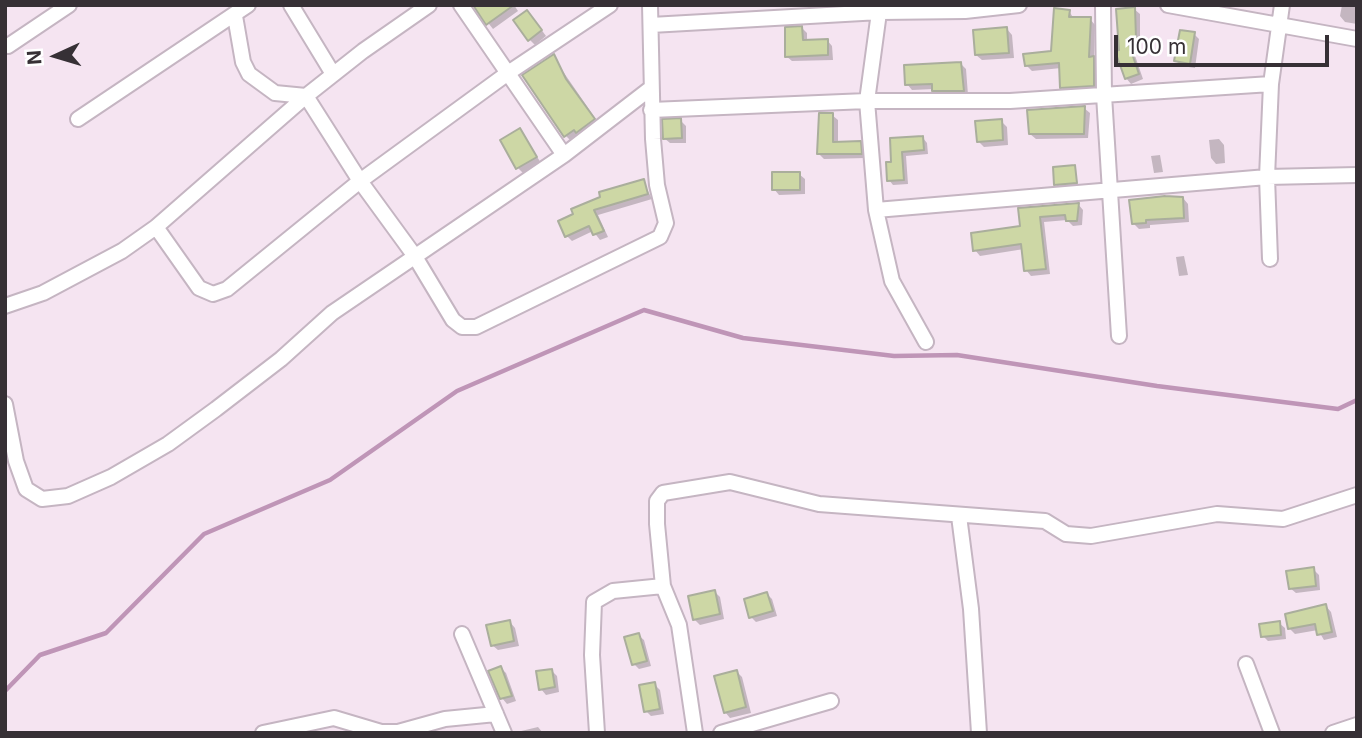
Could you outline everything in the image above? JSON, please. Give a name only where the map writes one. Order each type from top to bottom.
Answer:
[{"type":"street","points":[[8,46],[69,5]]},
{"type":"street","points":[[78,119],[248,5]]},
{"type":"street","points":[[291,5],[333,74]]},
{"type":"street","points":[[5,306],[43,293],[122,251],[156,227],[333,74],[429,5]]},
{"type":"street","points":[[461,5],[564,155]]},
{"type":"street","points":[[156,227],[199,288],[213,294],[227,289],[360,181],[508,73],[610,5]]},
{"type":"street","points":[[306,96],[360,181],[414,255],[453,320],[462,327],[476,327],[660,237],[666,223],[657,185],[651,110],[650,5]]},
{"type":"street","points":[[651,25],[880,9],[965,11],[1019,5]]},
{"type":"street","points":[[1103,5],[1104,95],[1119,336]]},
{"type":"street","points":[[1168,5],[1357,39]]},
{"type":"street","points":[[1270,259],[1267,177],[1271,84],[1277,24],[1282,5]]},
{"type":"street","points":[[880,9],[867,101],[876,210],[892,281],[926,342]]},
{"type":"street","points":[[234,16],[243,62],[249,74],[275,93],[306,96]]},
{"type":"street","points":[[651,110],[867,101],[1010,101],[1271,84]]},
{"type":"street","points":[[5,404],[16,461],[26,489],[42,499],[68,496],[111,477],[168,444],[281,359],[332,313],[564,155],[651,88]]},
{"type":"street","points":[[876,210],[1267,177],[1357,175]]},
{"type":"street","points":[[695,733],[679,625],[663,586],[657,501],[663,493],[730,482],[819,504],[1045,521],[1066,534],[1091,536],[1217,514],[1283,519],[1357,495]]},
{"type":"street","points":[[959,516],[971,609],[979,733]]},
{"type":"street","points":[[597,733],[592,655],[594,603],[612,591],[663,586]]},
{"type":"street","points":[[462,634],[504,733]]},
{"type":"street","points":[[1247,664],[1272,733]]},
{"type":"street","points":[[721,733],[831,701]]},
{"type":"street","points":[[263,733],[334,718],[381,732],[398,732],[445,719],[496,714]]},
{"type":"street","points":[[1333,733],[1357,725]]},
{"type":"building","points":[[473,5],[514,5],[486,25]]},
{"type":"building","points":[[1135,7],[1136,38],[1127,39],[1139,74],[1125,79],[1115,51],[1119,50],[1116,9]]},
{"type":"building","points":[[1054,8],[1070,10],[1069,17],[1091,17],[1089,57],[1094,56],[1094,86],[1060,88],[1059,63],[1025,66],[1023,54],[1051,51]]},
{"type":"building","points":[[527,10],[542,30],[528,41],[513,20]]},
{"type":"building","points":[[802,26],[803,40],[828,39],[828,55],[785,57],[785,27]]},
{"type":"building","points":[[1007,27],[1009,53],[975,55],[973,30]]},
{"type":"building","points":[[1180,30],[1195,32],[1190,64],[1174,61]]},
{"type":"building","points":[[554,54],[566,79],[595,119],[576,133],[574,130],[564,137],[522,75]]},
{"type":"building","points":[[961,62],[964,91],[932,91],[932,84],[905,85],[904,65]]},
{"type":"building","points":[[1085,106],[1084,134],[1029,134],[1027,110]]},
{"type":"building","points":[[819,113],[833,113],[833,142],[861,141],[862,154],[817,154]]},
{"type":"building","points":[[681,118],[682,138],[663,139],[662,119]]},
{"type":"building","points":[[1002,119],[1003,140],[977,142],[975,121]]},
{"type":"building","points":[[520,128],[537,157],[516,169],[500,140]]},
{"type":"building","points":[[923,136],[924,150],[902,152],[904,180],[887,181],[886,162],[891,162],[890,138]]},
{"type":"building","points":[[1075,165],[1077,183],[1054,185],[1053,167]]},
{"type":"building","points":[[772,172],[800,172],[800,190],[772,190]]},
{"type":"building","points":[[644,179],[648,194],[594,210],[604,231],[593,235],[589,226],[565,237],[558,221],[573,214],[571,209],[600,197],[599,192]]},
{"type":"building","points":[[1183,197],[1184,218],[1146,220],[1146,223],[1132,224],[1129,200]]},
{"type":"building","points":[[1079,203],[1077,221],[1066,221],[1065,215],[1040,217],[1046,269],[1024,271],[1021,244],[973,251],[971,233],[1020,226],[1018,208]]},
{"type":"building","points":[[1314,567],[1316,586],[1289,589],[1286,571]]},
{"type":"building","points":[[715,590],[720,614],[693,620],[688,596]]},
{"type":"building","points":[[767,592],[773,611],[749,618],[744,599]]},
{"type":"building","points":[[1326,604],[1332,632],[1317,635],[1315,624],[1288,629],[1285,614]]},
{"type":"building","points":[[510,620],[514,641],[491,646],[486,625]]},
{"type":"building","points":[[1280,621],[1281,635],[1261,637],[1259,624]]},
{"type":"building","points":[[639,633],[647,661],[632,665],[624,637]]},
{"type":"building","points":[[501,666],[512,696],[500,699],[488,671]]},
{"type":"building","points":[[552,669],[555,687],[539,690],[536,671]]},
{"type":"building","points":[[737,670],[746,707],[724,713],[714,676]]},
{"type":"building","points":[[655,682],[660,709],[644,712],[639,685]]},
{"type":"waterway","points":[[5,691],[40,655],[106,633],[204,534],[330,480],[457,391],[644,310],[743,338],[894,356],[957,355],[1157,386],[1338,409],[1357,400]]}]
